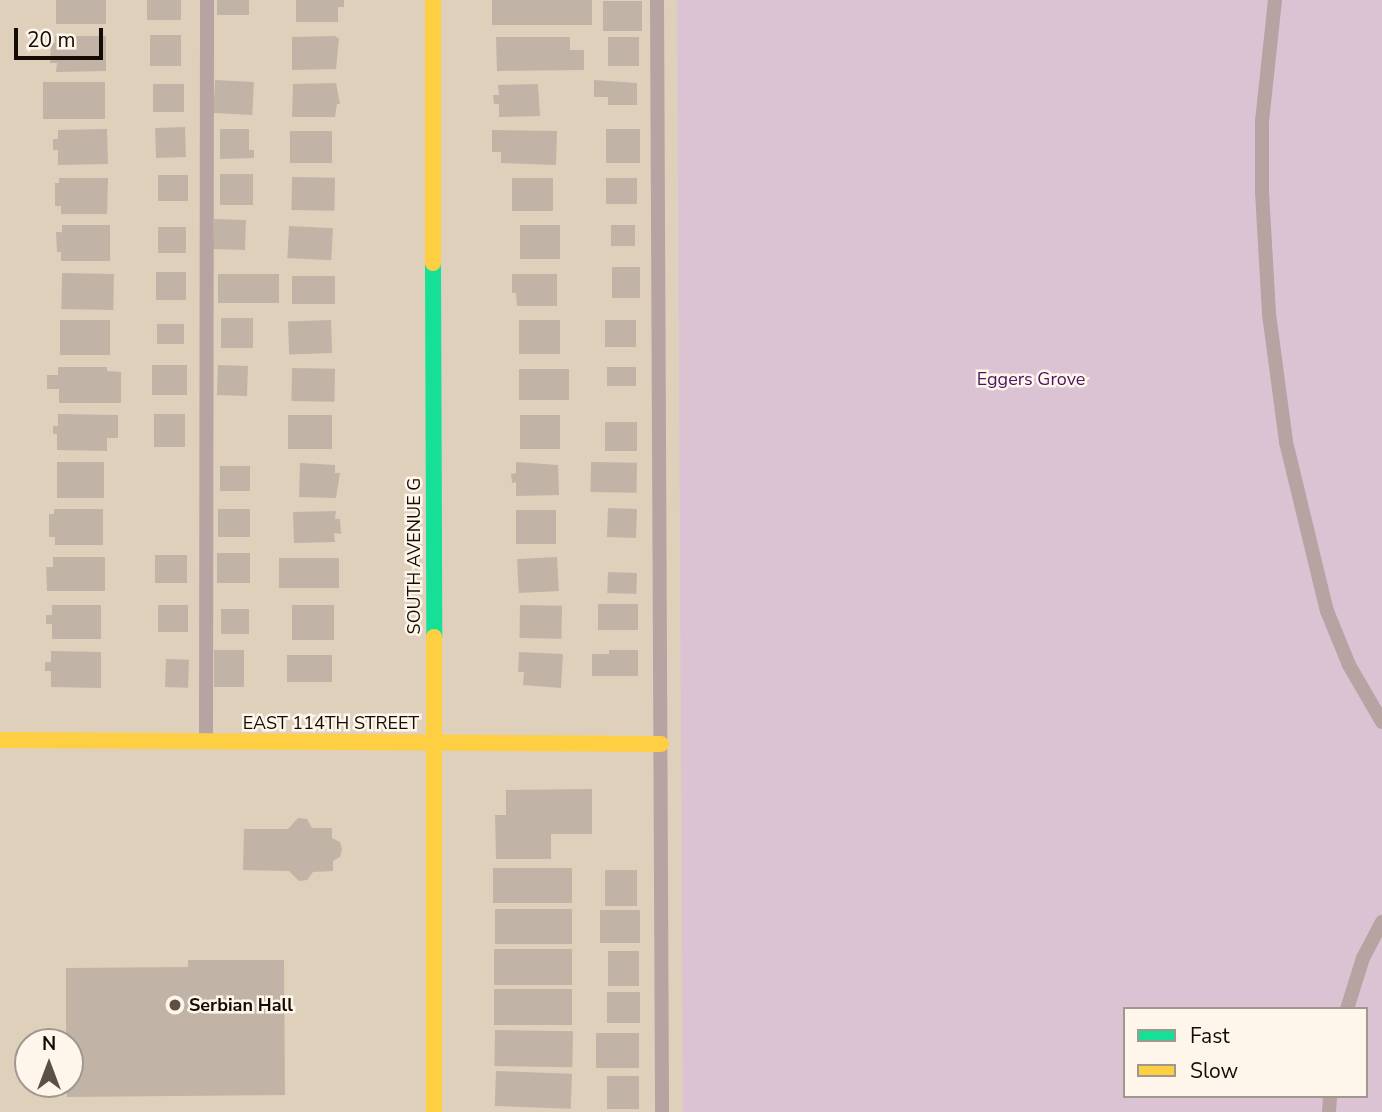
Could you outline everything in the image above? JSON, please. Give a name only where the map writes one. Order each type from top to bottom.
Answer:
[{"type":"street","name":"SOUTH AVENUE G","points":[[432,0],[434,1112]]},
{"type":"street","name":"EAST 114TH STREET","points":[[0,740],[661,744]]},
{"type":"lane","points":[[206,741],[207,0]]},
{"type":"lane","points":[[657,0],[662,1112]]},
{"type":"lane","points":[[1275,0],[1262,121],[1262,192],[1269,314],[1286,442],[1327,611],[1349,665],[1382,722]]},
{"type":"lane","points":[[1348,1007],[1363,958],[1382,922]]},
{"type":"green space","name":"Eggers Grove","points":[[677,0],[1382,0],[1382,1112],[683,1112]]},
{"type":"building","points":[[56,0],[106,0],[106,24],[56,24]]},
{"type":"building","points":[[147,0],[181,0],[181,20],[147,20]]},
{"type":"building","points":[[217,0],[249,0],[249,15],[217,15]]},
{"type":"building","points":[[296,0],[344,0],[344,7],[338,7],[338,22],[296,22]]},
{"type":"building","points":[[492,0],[592,0],[592,25],[492,25]]},
{"type":"building","points":[[603,1],[642,1],[642,31],[603,31]]},
{"type":"building","points":[[150,35],[181,35],[181,66],[150,66]]},
{"type":"building","points":[[55,36],[106,36],[106,71],[56,72],[57,63],[50,63],[51,43],[55,43]]},
{"type":"building","points":[[335,36],[339,39],[336,69],[292,70],[292,37]]},
{"type":"building","points":[[496,37],[570,37],[570,50],[584,50],[584,70],[497,71]]},
{"type":"building","points":[[608,37],[639,37],[639,66],[608,66]]},
{"type":"building","points":[[215,80],[254,82],[252,115],[213,113]]},
{"type":"building","points":[[594,80],[637,83],[637,105],[608,105],[608,97],[594,97]]},
{"type":"building","points":[[43,82],[105,82],[105,119],[43,119]]},
{"type":"building","points":[[336,83],[340,104],[337,104],[335,117],[292,117],[293,84]]},
{"type":"building","points":[[153,84],[184,84],[184,112],[153,112]]},
{"type":"building","points":[[538,84],[540,116],[499,117],[499,104],[494,104],[493,95],[499,95],[498,85]]},
{"type":"building","points":[[185,127],[186,157],[156,158],[155,128]]},
{"type":"building","points":[[107,129],[108,164],[58,165],[58,150],[53,150],[53,139],[58,139],[58,130]]},
{"type":"building","points":[[220,129],[249,129],[249,150],[254,150],[254,158],[220,159]]},
{"type":"building","points":[[606,129],[640,129],[640,163],[606,163]]},
{"type":"building","points":[[492,130],[557,131],[556,165],[501,163],[501,152],[492,152]]},
{"type":"building","points":[[290,131],[332,131],[332,163],[290,163]]},
{"type":"building","points":[[220,174],[253,174],[253,205],[220,205]]},
{"type":"building","points":[[158,175],[188,175],[188,201],[158,201]]},
{"type":"building","points":[[292,177],[335,178],[334,211],[291,210]]},
{"type":"building","points":[[59,178],[108,178],[107,214],[61,214],[61,206],[55,206],[55,183],[59,183]]},
{"type":"building","points":[[512,178],[553,178],[553,211],[512,211]]},
{"type":"building","points":[[606,178],[637,178],[637,204],[606,204]]},
{"type":"building","points":[[214,219],[246,220],[245,250],[213,249]]},
{"type":"building","points":[[62,225],[110,225],[110,261],[61,261],[61,252],[57,252],[56,232],[62,232]]},
{"type":"building","points":[[520,225],[560,225],[560,259],[520,259]]},
{"type":"building","points":[[611,225],[635,225],[635,246],[611,246]]},
{"type":"building","points":[[289,226],[333,228],[331,260],[287,258]]},
{"type":"building","points":[[158,227],[186,227],[186,253],[158,253]]},
{"type":"building","points":[[612,267],[640,267],[640,298],[612,298]]},
{"type":"building","points":[[156,272],[186,272],[186,300],[156,300]]},
{"type":"building","points":[[62,273],[114,274],[113,310],[61,309]]},
{"type":"building","points":[[218,274],[279,274],[279,303],[218,303]]},
{"type":"building","points":[[512,274],[557,274],[557,306],[517,306],[516,293],[512,293]]},
{"type":"building","points":[[292,276],[335,276],[335,304],[292,304]]},
{"type":"building","points":[[221,318],[253,318],[253,348],[221,348]]},
{"type":"building","points":[[60,320],[110,320],[110,355],[60,355]]},
{"type":"building","points":[[331,320],[332,353],[289,354],[288,322]]},
{"type":"building","points":[[519,320],[560,320],[560,354],[519,354]]},
{"type":"building","points":[[605,320],[636,320],[636,347],[605,347]]},
{"type":"building","points":[[157,324],[184,324],[184,344],[157,344]]},
{"type":"building","points":[[152,365],[187,365],[187,395],[152,395]]},
{"type":"building","points":[[218,365],[248,366],[247,396],[217,395]]},
{"type":"building","points":[[58,367],[107,367],[107,371],[121,372],[121,403],[59,403],[59,389],[47,389],[47,375],[58,375]]},
{"type":"building","points":[[607,367],[636,367],[636,386],[607,386]]},
{"type":"building","points":[[292,368],[335,369],[334,402],[291,401]]},
{"type":"building","points":[[519,369],[569,369],[569,400],[519,400]]},
{"type":"building","points":[[58,414],[118,415],[118,438],[107,438],[107,451],[57,450],[57,434],[53,434],[53,426],[58,426]]},
{"type":"building","points":[[154,414],[185,414],[185,447],[154,447]]},
{"type":"building","points":[[288,415],[332,415],[332,449],[288,449]]},
{"type":"building","points":[[520,415],[560,415],[560,449],[520,449]]},
{"type":"building","points":[[605,422],[637,422],[637,451],[605,451]]},
{"type":"building","points":[[57,462],[104,462],[104,498],[57,498]]},
{"type":"building","points":[[516,462],[558,465],[559,495],[516,496],[516,482],[512,483],[511,474],[516,473]]},
{"type":"building","points":[[591,462],[637,463],[636,493],[590,492]]},
{"type":"building","points":[[300,463],[335,465],[335,473],[340,473],[336,498],[299,497]]},
{"type":"building","points":[[220,466],[250,466],[250,491],[220,491]]},
{"type":"building","points":[[608,508],[637,509],[636,538],[607,537]]},
{"type":"building","points":[[54,509],[103,509],[103,545],[55,545],[55,537],[49,537],[49,514],[54,514]]},
{"type":"building","points":[[218,509],[250,509],[250,537],[218,537]]},
{"type":"building","points":[[516,510],[556,510],[556,544],[516,544]]},
{"type":"building","points":[[336,511],[335,519],[340,519],[341,534],[334,533],[335,542],[294,543],[293,512]]},
{"type":"building","points":[[217,553],[250,553],[250,583],[217,583]]},
{"type":"building","points":[[155,555],[187,555],[187,583],[155,583]]},
{"type":"building","points":[[53,557],[105,557],[105,591],[47,591],[46,567],[53,567]]},
{"type":"building","points":[[557,557],[559,591],[519,593],[517,559]]},
{"type":"building","points":[[279,558],[339,558],[339,588],[279,588]]},
{"type":"building","points":[[608,572],[637,573],[636,594],[607,593]]},
{"type":"building","points":[[598,604],[638,604],[638,630],[598,630]]},
{"type":"building","points":[[52,605],[101,605],[101,639],[52,639],[52,624],[46,624],[46,615],[52,615]]},
{"type":"building","points":[[158,605],[188,605],[188,632],[158,632]]},
{"type":"building","points":[[292,605],[334,605],[334,640],[292,640]]},
{"type":"building","points":[[520,605],[562,606],[561,639],[519,638]]},
{"type":"building","points":[[221,609],[249,609],[249,634],[221,634]]},
{"type":"building","points":[[214,650],[244,650],[244,687],[214,687]]},
{"type":"building","points":[[609,650],[638,650],[638,676],[592,676],[592,654],[609,654]]},
{"type":"building","points":[[51,651],[101,652],[101,688],[51,687],[51,671],[45,671],[45,662],[51,662]]},
{"type":"building","points":[[519,652],[563,654],[561,688],[523,685],[524,672],[518,672]]},
{"type":"building","points":[[287,655],[332,655],[332,682],[287,682]]},
{"type":"building","points":[[166,659],[189,660],[188,688],[165,687]]},
{"type":"building","points":[[592,789],[592,834],[551,834],[551,859],[496,859],[495,815],[506,815],[506,790]]},
{"type":"building","points":[[298,818],[307,819],[312,828],[332,828],[332,838],[340,842],[342,849],[340,857],[333,861],[333,871],[313,872],[307,880],[299,881],[289,871],[243,870],[244,829],[288,829]]},
{"type":"building","points":[[493,868],[572,868],[572,903],[493,903]]},
{"type":"building","points":[[605,870],[637,870],[637,906],[605,906]]},
{"type":"building","points":[[495,909],[572,909],[572,944],[495,944]]},
{"type":"building","points":[[600,910],[640,910],[640,943],[600,943]]},
{"type":"building","points":[[494,949],[572,949],[572,985],[494,985]]},
{"type":"building","points":[[608,951],[639,951],[639,986],[608,986]]},
{"type":"building","name":"Serbian Hall","points":[[188,960],[284,960],[285,1095],[84,1097],[84,1028],[66,1028],[66,968],[188,967]]},
{"type":"building","points":[[494,989],[572,989],[572,1025],[494,1025]]},
{"type":"building","points":[[607,992],[640,992],[640,1023],[607,1023]]},
{"type":"building","points":[[495,1030],[573,1031],[572,1067],[494,1066]]},
{"type":"building","points":[[596,1033],[639,1033],[639,1068],[596,1068]]},
{"type":"building","points":[[496,1071],[572,1074],[571,1109],[495,1106]]},
{"type":"building","points":[[607,1076],[639,1076],[639,1109],[607,1109]]},
{"type":"traffic: fast","points":[[433,263],[434,637]]},
{"type":"traffic: slow","points":[[433,0],[433,263]]},
{"type":"traffic: slow","points":[[434,637],[434,1112]]},
{"type":"traffic: slow","points":[[0,740],[661,744]]},
{"type":"place","name":"Serbian Hall","points":[[175,1005]]}]
